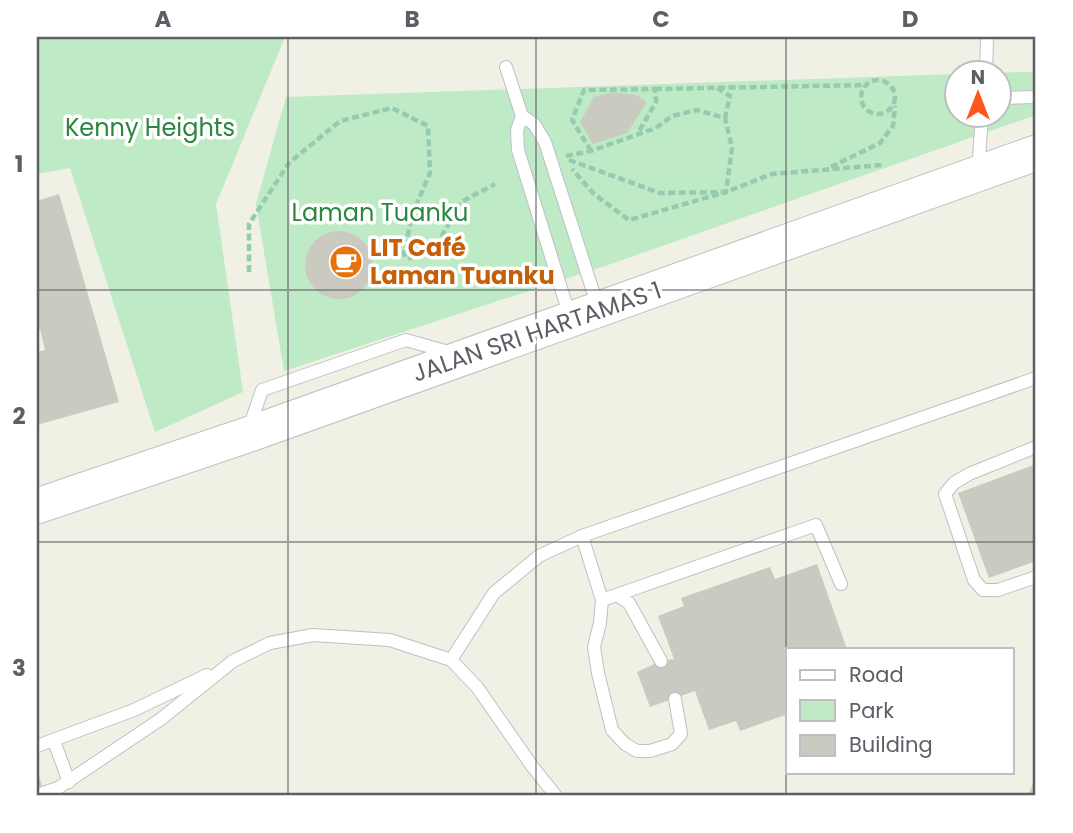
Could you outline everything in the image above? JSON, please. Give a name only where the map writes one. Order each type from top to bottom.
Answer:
[{"type":"street","name":"JALAN SRI HARTAMAS 1","points":[[37,506],[247,435],[1036,153]]},
{"type":"lane","points":[[986,60],[987,37]]},
{"type":"lane","points":[[506,67],[522,116],[517,130],[518,150],[585,315]]},
{"type":"lane","points":[[1014,98],[1036,97]]},
{"type":"lane","points":[[522,116],[534,124],[545,142],[585,315]]},
{"type":"lane","points":[[977,174],[981,130]]},
{"type":"lane","points":[[451,660],[494,593],[539,556],[582,536],[1036,378]]},
{"type":"lane","points":[[1036,447],[969,474],[954,483],[945,494],[974,580],[983,590],[998,590],[1036,577]]},
{"type":"lane","points":[[602,600],[816,525],[841,584]]},
{"type":"lane","points":[[582,536],[602,600],[594,647],[612,730],[625,744],[637,751],[650,751],[672,744],[681,734],[675,699]]},
{"type":"lane","points":[[617,595],[629,603],[661,662]]},
{"type":"lane","points":[[37,795],[69,782],[161,719],[233,661],[270,643],[313,635],[390,640],[451,660],[477,687],[556,796]]},
{"type":"lane","points":[[37,746],[134,710],[223,668]]},
{"type":"lane","points":[[54,741],[69,782]]},
{"type":"path","points":[[590,151],[572,120],[584,90],[865,85],[874,80],[886,81],[894,90],[892,126],[880,143],[827,169]]},
{"type":"path","points":[[865,85],[861,102],[867,111],[884,113],[895,101]]},
{"type":"path","points":[[717,87],[730,96],[725,118],[732,149],[726,192]]},
{"type":"path","points":[[637,134],[656,102],[655,89]]},
{"type":"path","points":[[249,272],[248,224],[289,163],[340,121],[392,108],[428,126],[430,173],[412,215],[404,254],[408,259],[435,247],[461,202],[495,184]]},
{"type":"path","points":[[562,157],[590,151],[656,128],[672,116],[697,110],[725,118]]},
{"type":"path","points":[[562,157],[660,193],[726,192]]},
{"type":"path","points":[[562,157],[594,194],[629,220],[726,192],[772,174],[882,164]]},
{"type":"green space","name":"Kenny Heights","points":[[37,37],[285,37],[216,204],[243,392],[155,432],[70,168],[37,174]]},
{"type":"green space","name":"Laman Tuanku","points":[[1014,72],[1036,72],[1036,115],[1014,123]]},
{"type":"green space","name":"Laman Tuanku","points":[[944,74],[944,130],[993,130],[608,265],[284,371],[256,204],[286,97]]},
{"type":"building","points":[[613,92],[636,95],[647,102],[627,133],[593,144],[580,122],[594,97]]},
{"type":"building","points":[[59,194],[119,402],[37,425],[37,352],[45,350],[40,329],[37,330],[37,201]]},
{"type":"building","points":[[339,231],[352,234],[363,241],[370,252],[373,265],[370,278],[363,289],[352,296],[339,299],[326,296],[315,289],[308,278],[305,265],[308,252],[315,241],[326,234]]},
{"type":"building","points":[[1036,464],[1036,561],[989,578],[958,493]]},
{"type":"building","points":[[817,564],[847,648],[786,648],[786,715],[740,731],[736,721],[709,730],[695,691],[650,707],[637,672],[661,661],[674,659],[658,616],[684,606],[681,598],[770,567],[775,579]]},
{"type":"building","points":[[37,770],[42,786],[37,787]]},
{"type":"building","points":[[1036,775],[1036,796],[1028,796]]},
{"type":"place","name":"LIT Café Laman Tuanku","points":[[346,262]]}]
